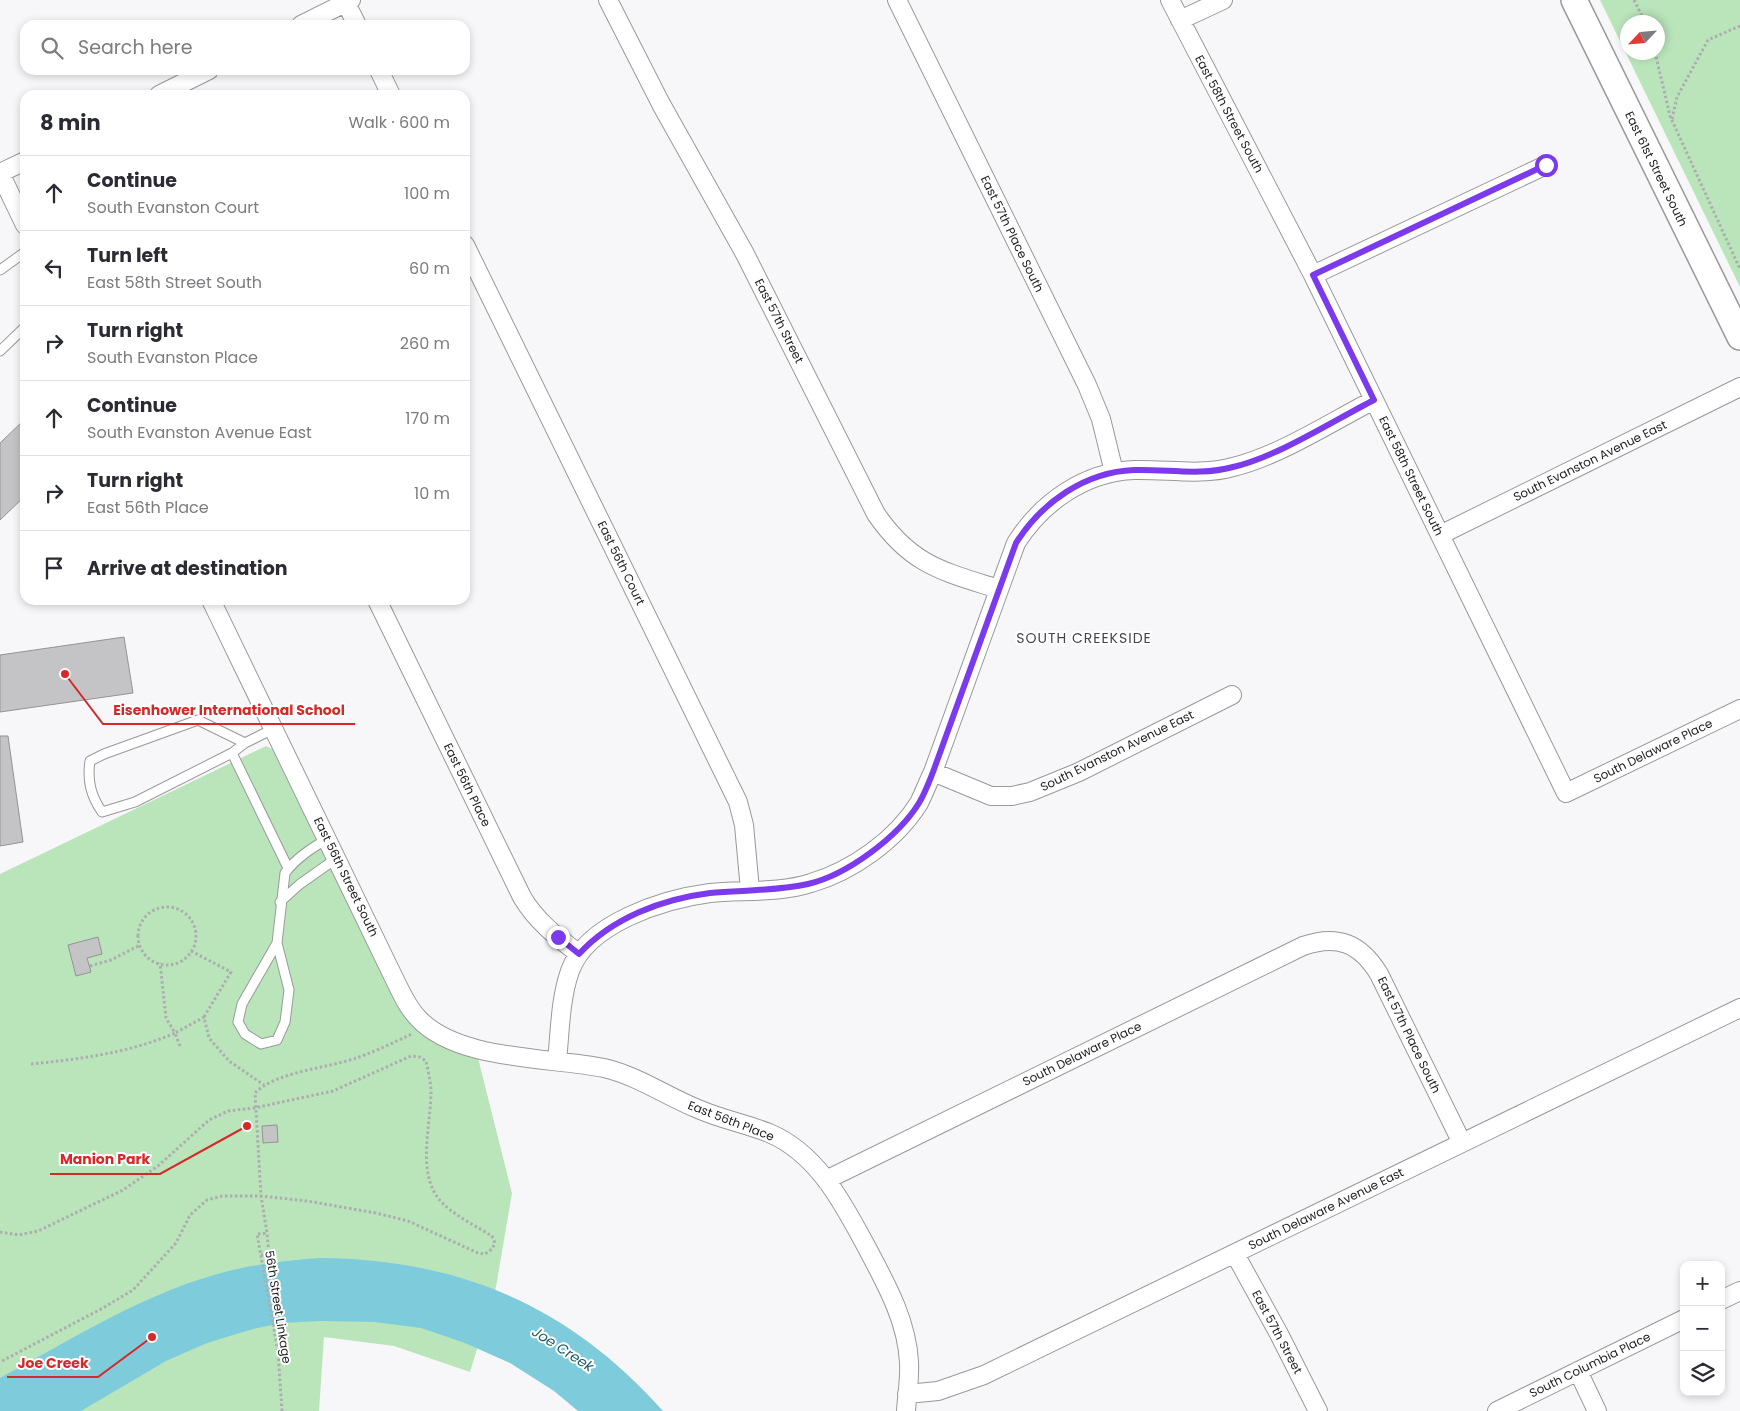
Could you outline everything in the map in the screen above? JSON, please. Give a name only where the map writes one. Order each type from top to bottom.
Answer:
[{"type":"street","name":"East 57th Street","points":[[608,0],[661,104],[745,254],[880,520],[900,545],[931,566],[998,589]]},
{"type":"street","name":"East 57th Place South","points":[[898,0],[1087,385],[1101,419],[1114,472]]},
{"type":"street","name":"East 58th Street South","points":[[1170,0],[1313,275],[1566,794]]},
{"type":"street","points":[[1180,20],[1223,0]]},
{"type":"street","name":"East 61st Street South","points":[[1574,0],[1740,337]]},
{"type":"street","points":[[311,20],[349,1],[355,20]]},
{"type":"street","points":[[169,90],[200,75]]},
{"type":"street","points":[[381,75],[389,90]]},
{"type":"street","points":[[20,163],[0,173],[20,215]]},
{"type":"street","points":[[1313,275],[1546,165]]},
{"type":"street","name":"East 56th Court","points":[[470,255],[738,802],[744,826],[750,890]]},
{"type":"street","name":"South Evanston Avenue East","points":[[1440,535],[1740,387]]},
{"type":"street","points":[[557,1062],[570,971],[579,954],[598,935],[615,924],[656,906],[708,894],[810,884],[850,866],[876,848],[905,821],[919,803],[933,772],[1016,543],[1026,526],[1043,509],[1066,492],[1088,480],[1114,472],[1136,470],[1206,473],[1234,467],[1267,455],[1374,400]]},
{"type":"street","name":"East 56th Street South","points":[[213,605],[393,976],[417,1017],[450,1040],[500,1054],[557,1062]]},
{"type":"street","name":"East 56th Place","points":[[379,605],[530,911],[541,923],[579,954]]},
{"type":"street","name":"South Evanston Avenue East","points":[[933,772],[992,796],[1012,796],[1030,792],[1070,776],[1232,695]]},
{"type":"street","name":"South Delaware Place","points":[[1566,794],[1740,708]]},
{"type":"street","name":"South Delaware Place","points":[[826,1180],[1302,946],[1315,942],[1340,942]]},
{"type":"street","name":"East 57th Place South","points":[[1340,942],[1359,950],[1369,958],[1379,974],[1462,1143]]},
{"type":"street","name":"South Delaware Avenue East","points":[[906,1403],[938,1390],[984,1376],[1740,1008]]},
{"type":"street","name":"East 56th Place","points":[[557,1062],[606,1069],[634,1078],[698,1109],[771,1134],[791,1146],[810,1162],[843,1203],[897,1310],[910,1362],[906,1403]]},
{"type":"street","name":"East 57th Street","points":[[1234,1254],[1279,1334],[1318,1411]]},
{"type":"street","points":[[1725,1298],[1740,1291]]},
{"type":"street","name":"South Columbia Place","points":[[1497,1411],[1680,1321]]},
{"type":"street","points":[[1578,1371],[1597,1411]]},
{"type":"lane","points":[[0,270],[20,256]]},
{"type":"lane","points":[[0,351],[20,332]]},
{"type":"lane","points":[[245,743],[198,720],[104,754],[90,761],[88,773],[92,797],[102,812],[135,802],[232,753],[245,743],[274,729]]},
{"type":"lane","points":[[232,753],[288,868]]},
{"type":"lane","points":[[277,943],[242,1004],[238,1022],[245,1034],[261,1044],[277,1040],[285,1022],[289,990],[277,943],[280,902],[285,873],[288,868],[312,848],[327,839]]},
{"type":"lane","points":[[280,902],[300,884],[337,858]]},
{"type":"path","points":[[1634,0],[1641,15]]},
{"type":"path","points":[[1672,119],[1676,97],[1708,40],[1740,26]]},
{"type":"path","points":[[1656,60],[1662,91],[1672,119],[1740,269]]},
{"type":"path","points":[[163,907],[182,910],[194,926],[196,935],[191,951],[182,960],[173,964],[160,963],[147,956],[140,945],[139,931],[147,915],[163,907]]},
{"type":"path","points":[[90,966],[111,960],[140,945]]},
{"type":"path","points":[[31,1064],[93,1058],[158,1041],[175,1034],[204,1017],[231,972],[191,951]]},
{"type":"path","points":[[160,963],[166,1018],[180,1046]]},
{"type":"path","points":[[204,1017],[209,1038],[229,1061],[264,1085],[311,1069],[355,1058],[420,1030]]},
{"type":"path","points":[[0,1232],[19,1235],[38,1231],[123,1190],[158,1166],[209,1120],[228,1111],[254,1108],[333,1092],[411,1056],[420,1057],[426,1061],[431,1090],[427,1156],[430,1184],[439,1199],[453,1211],[492,1236],[495,1243],[492,1249],[485,1254],[478,1254],[408,1221],[307,1201],[262,1196],[222,1196],[207,1200],[190,1215],[176,1243],[132,1290],[94,1313],[0,1362]]},
{"type":"path","name":"56th Street Linkage","points":[[264,1085],[255,1093],[254,1108],[267,1233],[257,1234],[278,1352],[282,1411]]},
{"type":"path","points":[[261,1255],[269,1254],[267,1233]]},
{"type":"green space","points":[[1600,0],[1740,0],[1740,287],[1629,60],[1665,60],[1665,15],[1620,15],[1620,41]]},
{"type":"green space","points":[[266,746],[272,749],[402,1014],[420,1032],[436,1044],[478,1058],[512,1193],[496,1287],[470,1372],[394,1346],[324,1337],[319,1411],[0,1411],[0,874]]},
{"type":"water","name":"Joe Creek","points":[[320,1258],[371,1261],[419,1268],[465,1279],[509,1295],[550,1317],[590,1343],[627,1374],[663,1411],[578,1411],[554,1391],[510,1363],[465,1343],[421,1328],[374,1322],[320,1321],[282,1323],[253,1329],[207,1343],[166,1361],[81,1411],[0,1411],[0,1378],[115,1315],[175,1288],[206,1277],[258,1265]]},
{"type":"building","points":[[20,424],[20,501],[0,520],[0,443]]},
{"type":"building","points":[[124,637],[133,693],[0,712],[0,655]]},
{"type":"building","points":[[0,736],[8,736],[23,842],[0,846]]},
{"type":"building","points":[[98,937],[102,954],[87,958],[91,972],[76,976],[68,945]]},
{"type":"building","points":[[277,1125],[278,1142],[263,1143],[262,1126]]},
{"type":"place","name":"Eisenhower International School","points":[[65,674]]},
{"type":"place","name":"Manion Park","points":[[247,1126]]},
{"type":"place","name":"Joe Creek","points":[[152,1337]]},
{"type":"district","name":"SOUTH CREEKSIDE","points":[[1084,638]]},
{"type":"route","points":[[558,937],[579,954],[598,935],[615,924],[656,906],[682,898],[708,894],[786,888],[810,884],[829,877],[870,853],[905,821],[919,803],[933,772],[1007,564],[1026,526],[1043,509],[1066,492],[1088,480],[1114,472],[1136,470],[1206,473],[1234,467],[1267,455],[1374,400],[1313,275],[1546,165]]}]
